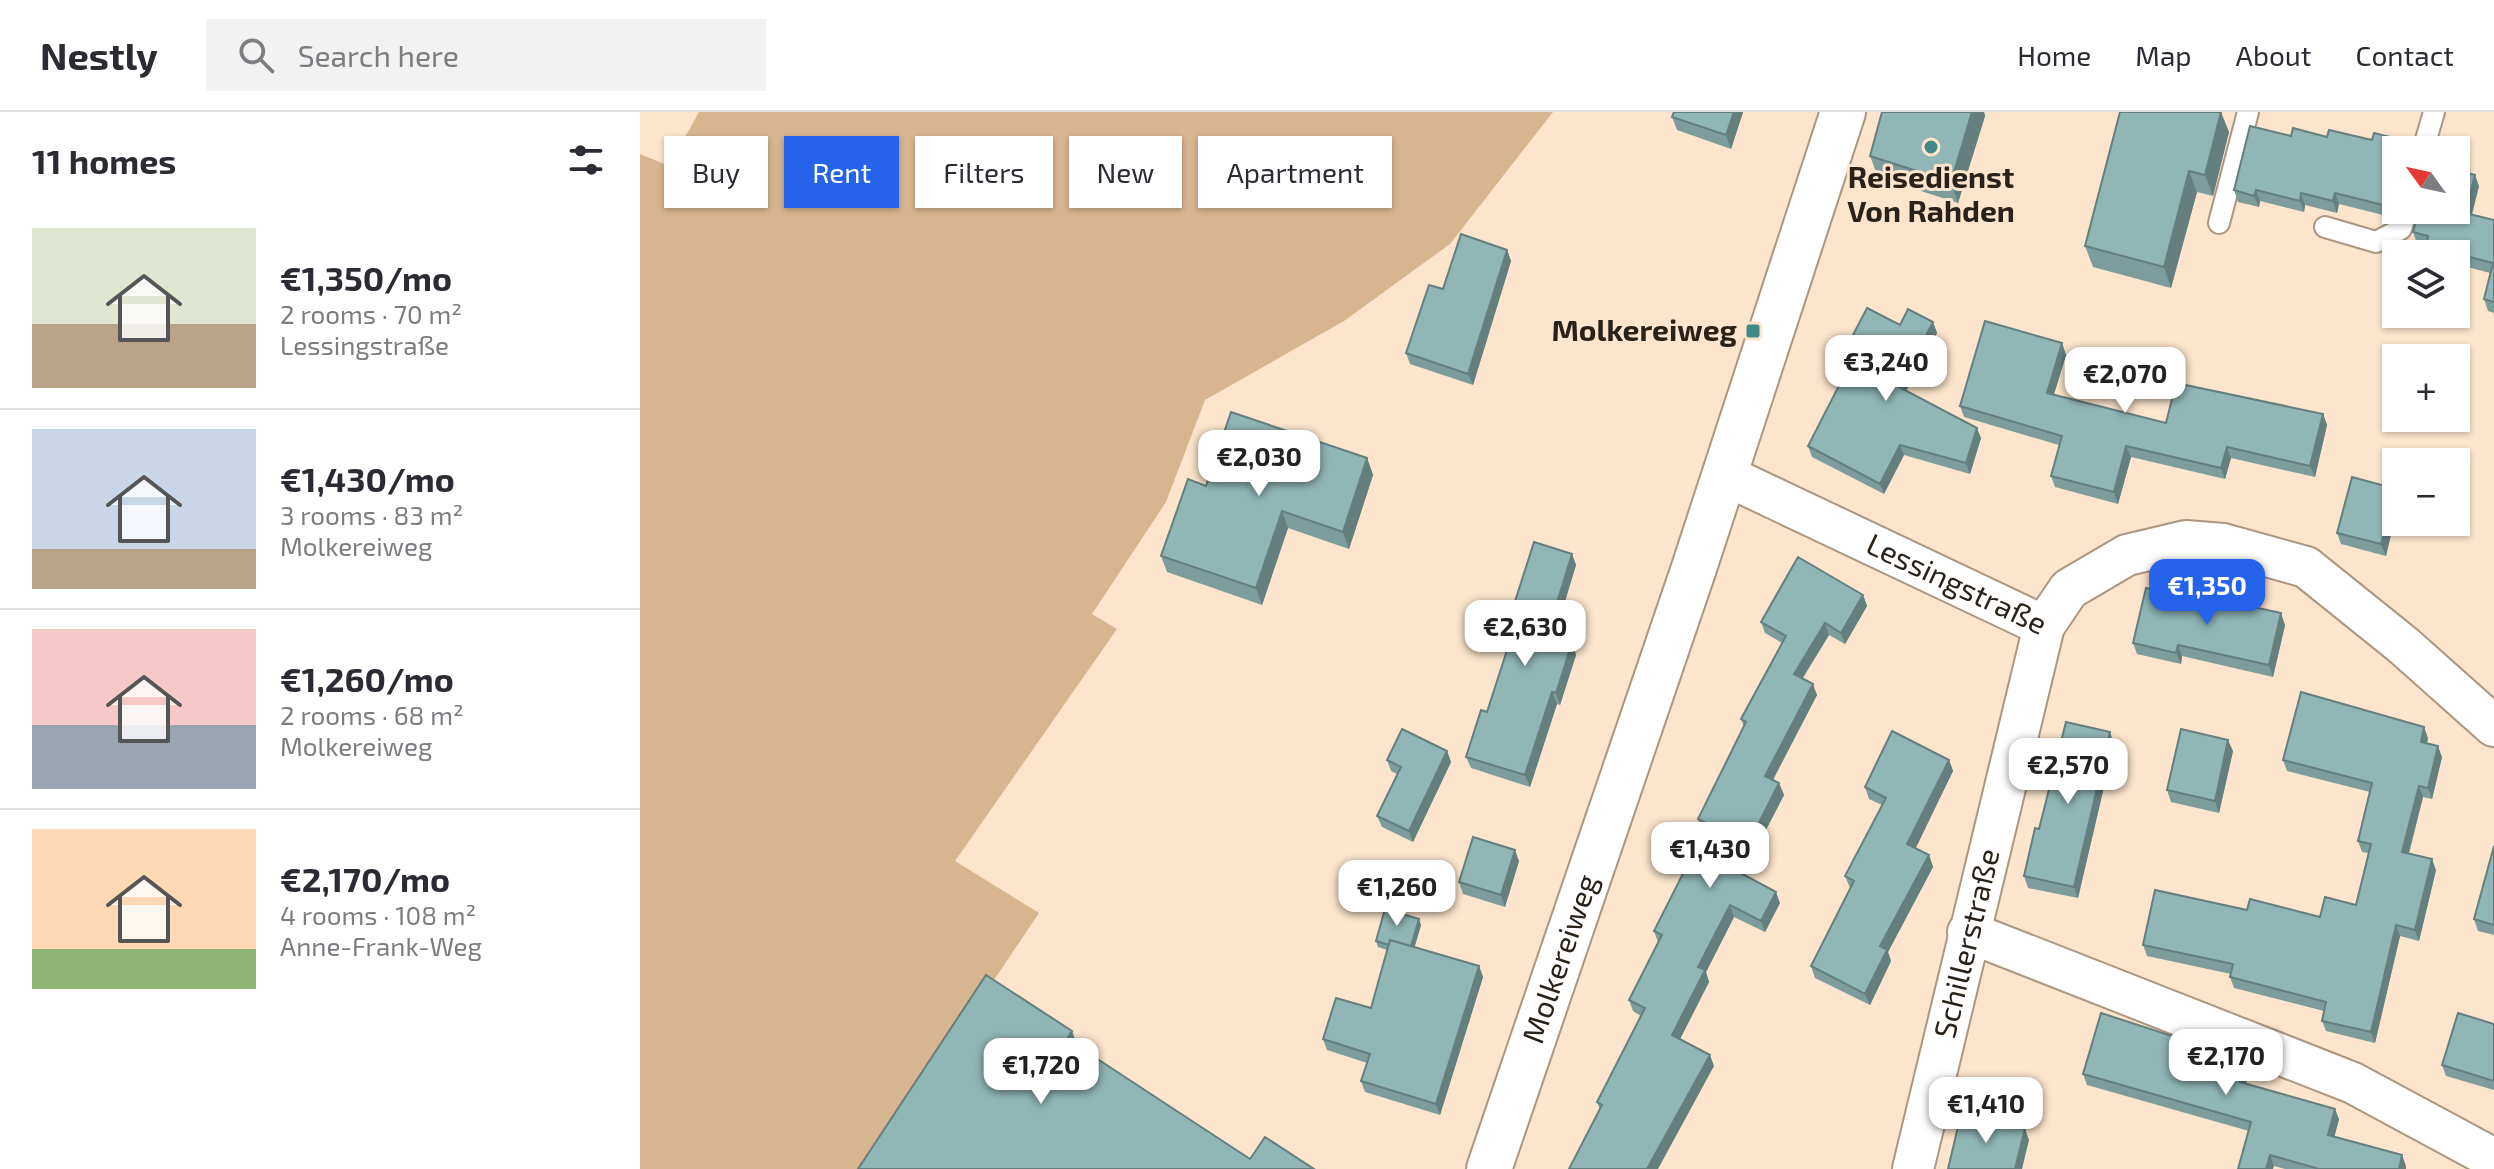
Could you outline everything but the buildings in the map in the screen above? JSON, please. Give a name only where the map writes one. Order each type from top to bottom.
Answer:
[{"type":"main road","name":"Molkereiweg","points":[[1489,1169],[1725,475],[1843,112]]},
{"type":"street","name":"Lessingstraße","points":[[1725,475],[2044,626],[2069,589],[2127,555],[2186,541],[2223,544],[2306,567],[2403,645],[2494,726]]},
{"type":"street","name":"Schillerstraße","points":[[1913,1169],[2044,626]]},
{"type":"street","points":[[1968,932],[2353,1083],[2494,1159]]},
{"type":"lane","points":[[2219,223],[2248,112]]},
{"type":"lane","points":[[2427,136],[2434,112]]},
{"type":"lane","points":[[2325,227],[2376,242],[2401,229],[2403,224]]},
{"type":"shaded area","points":[[699,112],[1553,112],[1450,244],[1344,321],[1205,400],[1166,502],[1092,614],[1117,629],[955,861],[1039,913],[867,1169],[640,1169],[640,154],[664,164],[664,208],[768,208],[768,136],[686,136]]},
{"type":"place","name":"Reisedienst Von Rahden","points":[[1931,147]]},
{"type":"place","name":"Molkereiweg","points":[[1753,331]]}]
